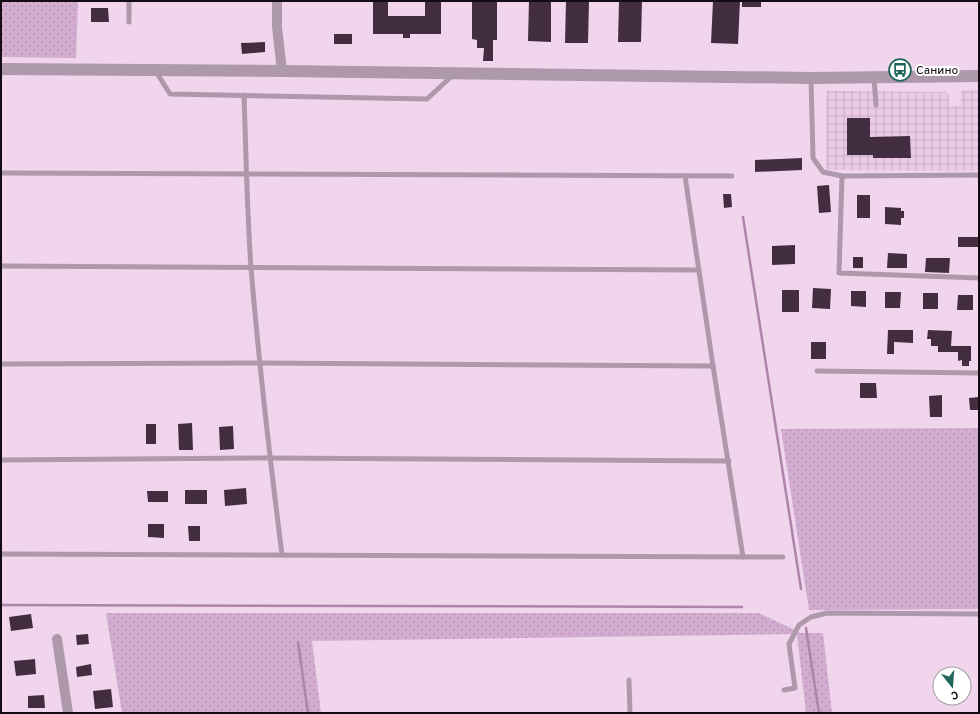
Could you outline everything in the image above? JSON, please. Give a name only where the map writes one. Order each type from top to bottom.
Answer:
[{"type":"street","points":[[277,1],[282,71]]},
{"type":"street","points":[[1,69],[811,78],[979,76]]},
{"type":"street","points":[[58,639],[68,713]]},
{"type":"lane","points":[[128,22],[129,1]]},
{"type":"lane","points":[[155,70],[170,94],[427,99],[455,73]]},
{"type":"lane","points":[[874,77],[876,105]]},
{"type":"lane","points":[[811,78],[813,158],[823,172],[842,176],[979,175]]},
{"type":"lane","points":[[244,95],[246,174],[252,268],[260,363],[282,555]]},
{"type":"lane","points":[[1,173],[732,176]]},
{"type":"lane","points":[[685,176],[743,557]]},
{"type":"lane","points":[[842,176],[839,273],[979,278]]},
{"type":"lane","points":[[1,266],[699,270]]},
{"type":"lane","points":[[1,364],[260,363],[713,366]]},
{"type":"lane","points":[[817,370],[979,373]]},
{"type":"lane","points":[[1,460],[270,458],[729,461]]},
{"type":"lane","points":[[1,554],[783,558]]},
{"type":"lane","points":[[784,690],[795,688],[790,644],[799,625],[811,618],[827,613],[979,614]]},
{"type":"lane","points":[[630,680],[630,713]]},
{"type":"shaded area","points":[[1,1],[78,1],[76,58],[1,57]]},
{"type":"shaded area","points":[[979,90],[979,171],[826,170],[826,91],[947,92],[949,97],[949,106],[961,105],[961,91]]},
{"type":"shaded area","points":[[979,428],[979,609],[809,610],[781,429]]},
{"type":"shaded area","points":[[106,613],[759,613],[801,633],[823,633],[832,713],[806,713],[797,634],[312,641],[321,713],[122,713]]},
{"type":"building","points":[[373,1],[388,1],[388,16],[425,16],[425,1],[441,1],[441,34],[410,34],[410,38],[403,38],[403,34],[373,34]]},
{"type":"building","points":[[472,1],[497,1],[497,40],[493,40],[493,61],[483,61],[484,48],[477,48],[477,40],[472,39]]},
{"type":"building","points":[[529,1],[551,1],[551,42],[528,41]]},
{"type":"building","points":[[566,1],[589,1],[588,43],[565,43]]},
{"type":"building","points":[[619,1],[642,1],[641,42],[618,42]]},
{"type":"building","points":[[713,1],[740,1],[738,44],[711,43]]},
{"type":"building","points":[[742,1],[761,1],[761,7],[742,7]]},
{"type":"building","points":[[91,8],[108,8],[109,22],[91,22]]},
{"type":"building","points":[[334,34],[352,34],[352,44],[334,44]]},
{"type":"building","points":[[265,42],[265,52],[242,54],[241,43]]},
{"type":"building","points":[[847,118],[870,118],[870,137],[910,136],[911,158],[873,158],[873,155],[847,155]]},
{"type":"building","points":[[802,158],[802,170],[755,172],[755,160]]},
{"type":"building","points":[[829,185],[831,212],[819,213],[817,186]]},
{"type":"building","points":[[723,194],[731,194],[732,207],[724,208]]},
{"type":"building","points":[[857,195],[870,195],[870,218],[857,218]]},
{"type":"building","points":[[885,207],[901,208],[901,211],[904,211],[904,218],[901,218],[901,225],[885,224]]},
{"type":"building","points":[[958,237],[979,237],[979,247],[958,247]]},
{"type":"building","points":[[795,245],[795,264],[772,265],[772,246]]},
{"type":"building","points":[[888,253],[907,254],[907,268],[887,268]]},
{"type":"building","points":[[853,257],[863,257],[863,268],[853,268]]},
{"type":"building","points":[[926,258],[950,258],[949,273],[925,272]]},
{"type":"building","points":[[813,288],[831,289],[830,309],[812,308]]},
{"type":"building","points":[[782,290],[799,290],[799,312],[782,312]]},
{"type":"building","points":[[851,291],[866,291],[866,307],[851,306]]},
{"type":"building","points":[[885,292],[901,292],[900,308],[885,308]]},
{"type":"building","points":[[923,293],[938,293],[938,309],[923,309]]},
{"type":"building","points":[[958,295],[973,295],[973,310],[957,310]]},
{"type":"building","points":[[888,330],[913,330],[913,343],[894,342],[894,354],[887,354]]},
{"type":"building","points":[[928,330],[952,331],[951,346],[971,346],[971,361],[969,361],[969,366],[962,366],[962,360],[958,361],[958,352],[938,352],[938,346],[931,346],[931,339],[927,339]]},
{"type":"building","points":[[811,342],[826,342],[826,359],[811,359]]},
{"type":"building","points":[[860,383],[876,383],[877,398],[860,398]]},
{"type":"building","points":[[942,395],[942,417],[930,417],[929,396]]},
{"type":"building","points":[[979,397],[979,410],[970,410],[969,398]]},
{"type":"building","points":[[192,423],[193,450],[179,450],[178,424]]},
{"type":"building","points":[[146,424],[156,424],[156,444],[146,444]]},
{"type":"building","points":[[233,426],[234,449],[220,450],[219,427]]},
{"type":"building","points":[[246,488],[247,504],[225,506],[224,490]]},
{"type":"building","points":[[185,490],[207,490],[207,504],[185,504]]},
{"type":"building","points":[[147,491],[168,491],[168,502],[148,502]]},
{"type":"building","points":[[148,524],[164,524],[164,538],[148,537]]},
{"type":"building","points":[[188,526],[200,526],[200,541],[189,541]]},
{"type":"building","points":[[31,614],[33,628],[11,631],[9,617]]},
{"type":"building","points":[[88,634],[89,644],[77,645],[76,635]]},
{"type":"building","points":[[35,659],[36,674],[16,676],[14,661]]},
{"type":"building","points":[[91,664],[92,675],[77,677],[76,667]]},
{"type":"building","points":[[111,689],[113,707],[95,709],[93,691]]},
{"type":"building","points":[[44,695],[45,708],[28,708],[28,696]]},
{"type":"waterway","points":[[743,217],[801,589]]},
{"type":"waterway","points":[[1,605],[742,607]]},
{"type":"waterway","points":[[806,628],[819,713]]},
{"type":"waterway","points":[[298,642],[308,713]]},
{"type":"place","name":"Санино","points":[[900,70]]}]
